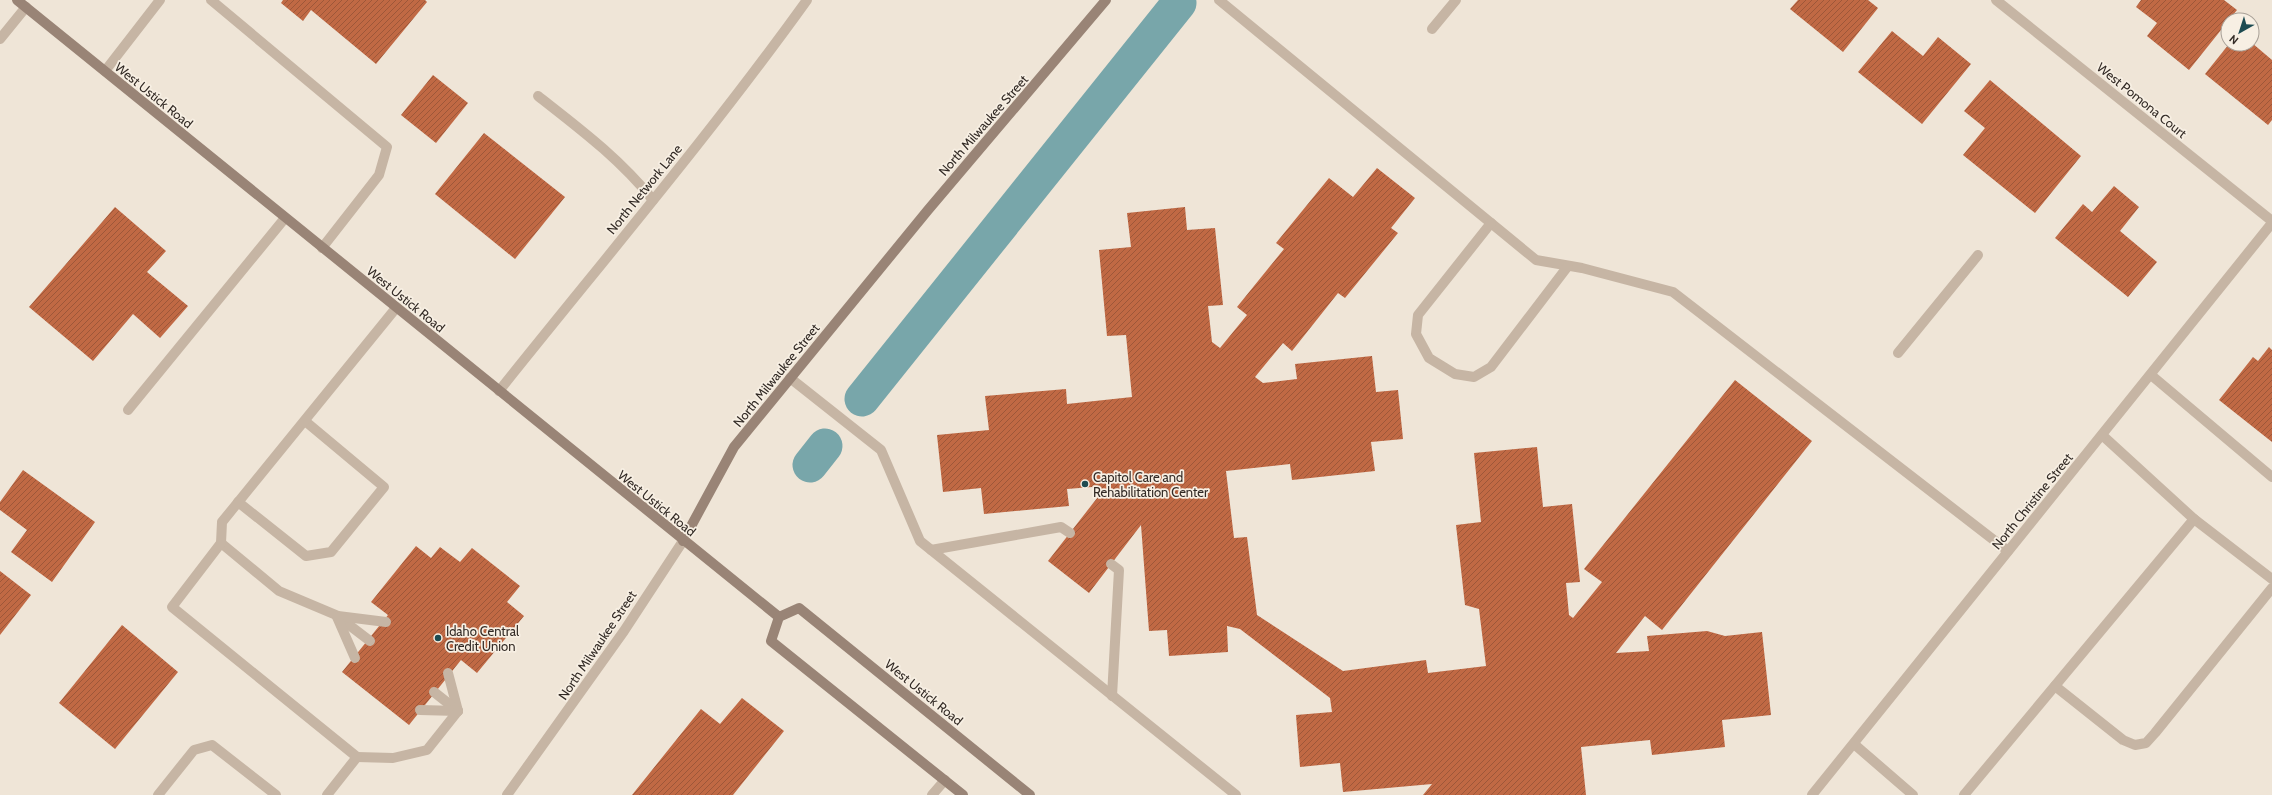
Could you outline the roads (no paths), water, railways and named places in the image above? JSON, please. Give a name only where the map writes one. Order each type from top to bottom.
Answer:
[{"type":"main road","name":"West Ustick Road","points":[[17,0],[683,541],[779,617],[799,608],[1030,795]]},
{"type":"main road","name":"North Milwaukee Street","points":[[683,541],[726,459],[790,378],[928,210],[1106,0]]},
{"type":"main road","points":[[779,617],[771,641],[963,795]]},
{"type":"street","points":[[105,71],[160,0]]},
{"type":"street","points":[[211,0],[387,147],[379,175],[322,248]]},
{"type":"street","name":"North Network Lane","points":[[499,391],[773,48],[807,0]]},
{"type":"street","points":[[1219,0],[1536,260],[1568,266],[1673,292],[2008,551]]},
{"type":"street","points":[[1432,29],[1456,0]]},
{"type":"street","name":"West Pomona Court","points":[[1996,0],[2272,222]]},
{"type":"street","points":[[0,39],[26,7]]},
{"type":"street","points":[[538,96],[613,156],[631,173],[653,200]]},
{"type":"street","points":[[128,410],[285,218]]},
{"type":"street","name":"North Christine Street","points":[[1812,795],[2151,375],[2272,222]]},
{"type":"street","points":[[1491,223],[1418,315],[1416,334],[1429,358],[1455,374],[1474,377],[1491,367],[1568,266]]},
{"type":"street","points":[[1898,353],[1978,255]]},
{"type":"street","points":[[396,308],[222,522],[221,543],[172,607],[357,757],[393,758],[427,750],[458,711]]},
{"type":"street","points":[[2151,375],[2272,477]]},
{"type":"street","points":[[790,378],[881,450],[920,541],[1236,795]]},
{"type":"street","points":[[238,502],[306,556],[331,552],[384,487],[305,421]]},
{"type":"street","points":[[2102,435],[2194,519],[2272,579]]},
{"type":"street","points":[[1964,795],[2194,519]]},
{"type":"street","points":[[931,550],[1061,528],[1070,533]]},
{"type":"street","name":"North Milwaukee Street","points":[[507,795],[624,631],[683,541]]},
{"type":"street","points":[[221,543],[279,590],[336,615],[370,641]]},
{"type":"street","points":[[1111,564],[1119,570],[1112,696]]},
{"type":"street","points":[[2055,686],[2123,740],[2135,745],[2146,743],[2272,588]]},
{"type":"street","points":[[336,615],[386,622]]},
{"type":"street","points":[[336,615],[355,658]]},
{"type":"street","points":[[448,673],[458,711]]},
{"type":"street","points":[[434,692],[458,711]]},
{"type":"street","points":[[420,710],[458,711]]},
{"type":"street","points":[[1854,744],[1913,795]]},
{"type":"street","points":[[158,795],[194,750],[212,745],[276,795]]},
{"type":"street","points":[[327,795],[357,757]]},
{"type":"street","points":[[932,795],[945,780]]},
{"type":"waterway","points":[[862,399],[1179,3]]},
{"type":"waterway","points":[[810,465],[825,446]]},
{"type":"place","name":"Capitol Care and Rehabilitation Center","points":[[1085,484]]},
{"type":"place","name":"Idaho Central Credit Union","points":[[438,638]]}]
